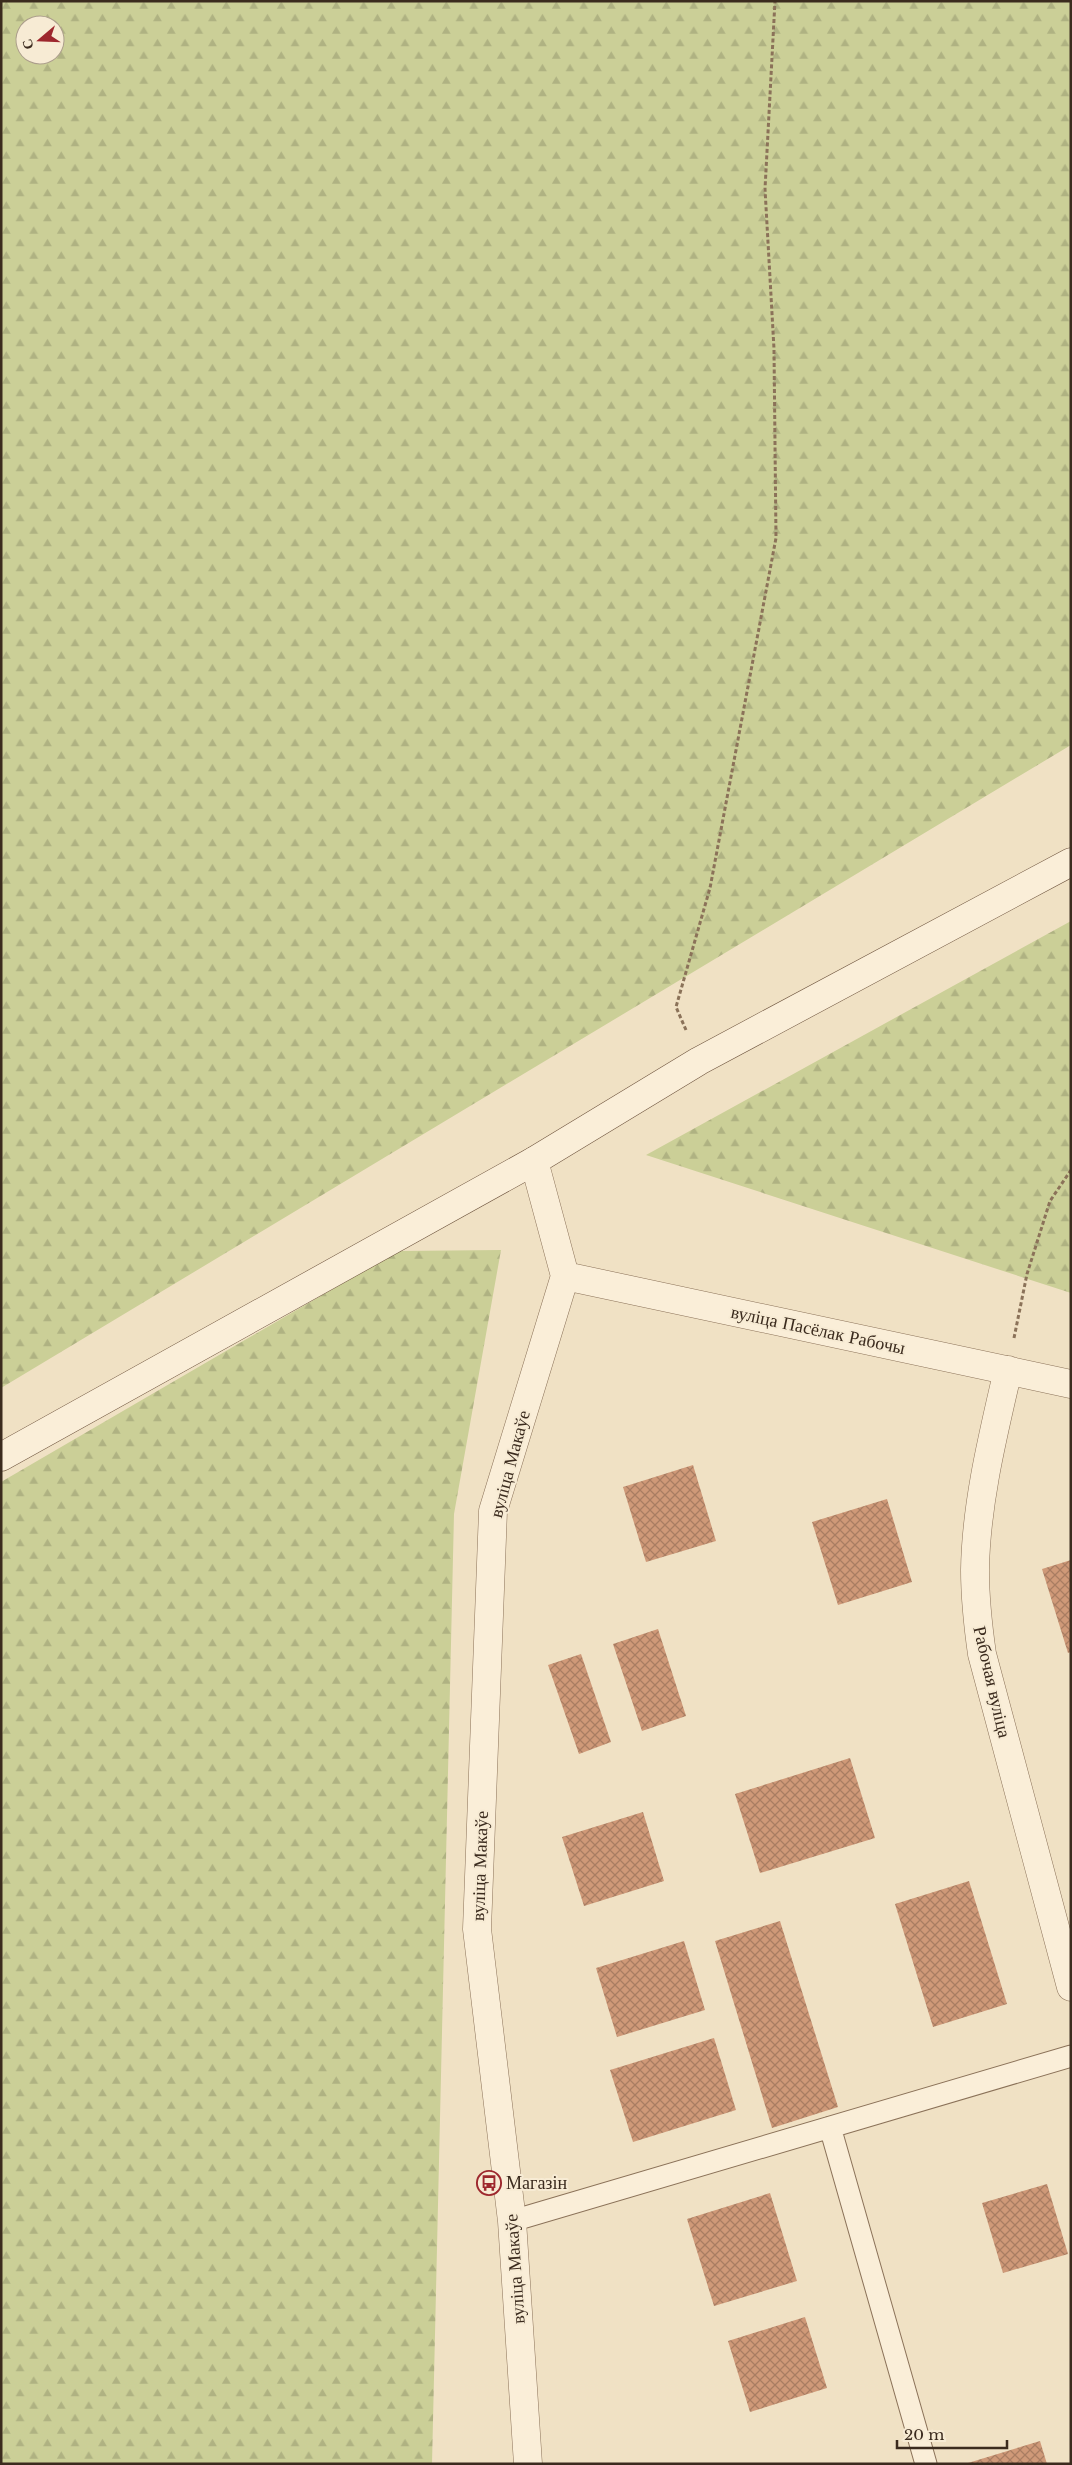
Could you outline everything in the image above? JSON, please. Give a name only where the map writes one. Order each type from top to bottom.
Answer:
[{"type":"street","points":[[1,1457],[534,1161],[699,1061],[1071,862]]},
{"type":"street","points":[[534,1161],[565,1276]]},
{"type":"street","name":"вуліца Пасёлак Рабочы","points":[[565,1276],[1071,1384]]},
{"type":"street","name":"вуліца Макаўе","points":[[528,2464],[512,2221],[477,1929],[493,1511],[565,1276]]},
{"type":"street","name":"Рабочая вуліца","points":[[1008,1370],[987,1470],[979,1525],[975,1569],[976,1611],[982,1654],[1071,1988]]},
{"type":"lane","points":[[512,2221],[1071,2056]]},
{"type":"lane","points":[[830,2127],[926,2464]]},
{"type":"path","points":[[699,1061],[676,1007],[710,888],[776,538],[774,349],[765,189],[774,1]]},
{"type":"path","points":[[1008,1370],[1026,1274],[1050,1202],[1071,1170]]},
{"type":"green space","points":[[1,1],[1071,1],[1071,745],[1,1388]]},
{"type":"green space","points":[[1071,921],[1071,1293],[646,1155]]},
{"type":"green space","points":[[501,1250],[454,1514],[432,2464],[1,2464],[1,1482],[398,1251]]},
{"type":"building","points":[[693,1465],[716,1541],[646,1562],[623,1487]]},
{"type":"building","points":[[887,1499],[912,1582],[838,1605],[812,1522]]},
{"type":"building","points":[[1071,1560],[1071,1652],[1068,1653],[1042,1569]]},
{"type":"building","points":[[658,1629],[686,1716],[642,1731],[613,1644]]},
{"type":"building","points":[[581,1654],[611,1742],[579,1754],[548,1665]]},
{"type":"building","points":[[850,1758],[875,1838],[760,1873],[735,1794]]},
{"type":"building","points":[[643,1812],[664,1881],[584,1906],[562,1837]]},
{"type":"building","points":[[969,1881],[1007,2004],[933,2027],[895,1904]]},
{"type":"building","points":[[780,1921],[838,2107],[772,2128],[715,1941]]},
{"type":"building","points":[[684,1941],[705,2010],[617,2037],[596,1968]]},
{"type":"building","points":[[714,2038],[736,2110],[633,2142],[610,2070]]},
{"type":"building","points":[[1047,2184],[1068,2254],[1003,2273],[982,2203]]},
{"type":"building","points":[[770,2193],[797,2281],[714,2306],[687,2219]]},
{"type":"building","points":[[805,2317],[827,2388],[750,2412],[728,2341]]},
{"type":"building","points":[[1040,2441],[1047,2464],[968,2464],[968,2463]]},
{"type":"place","name":"Магазін","points":[[489,2183]]}]
